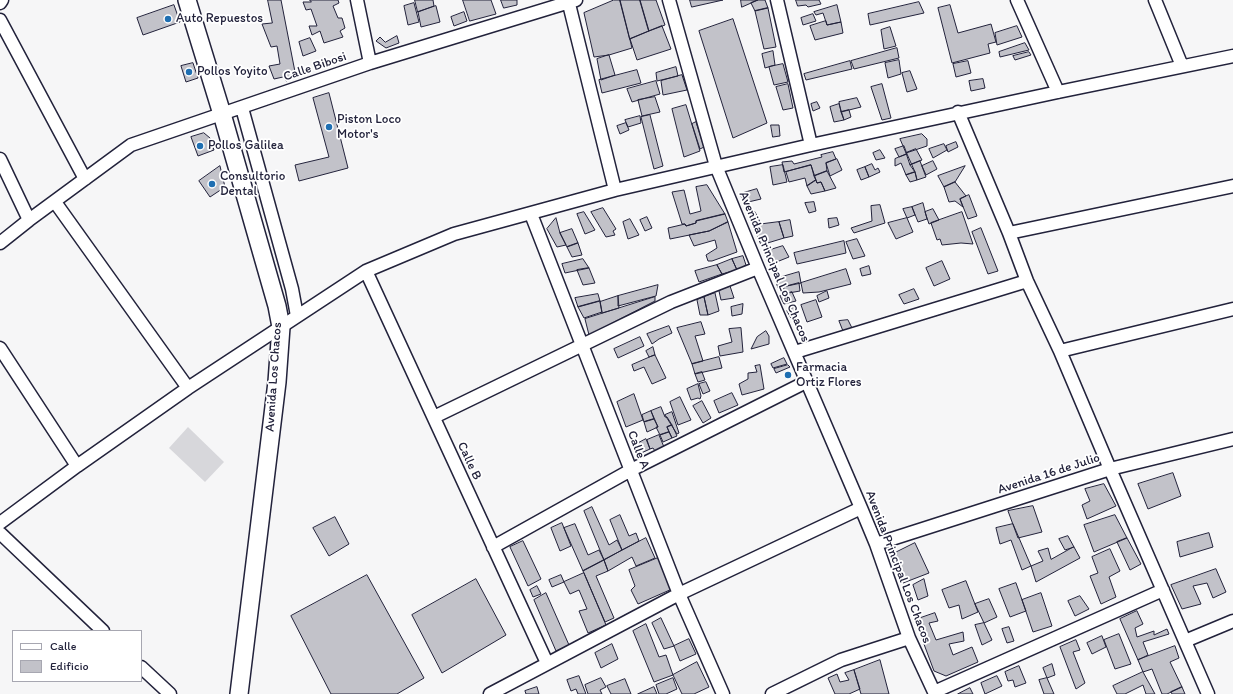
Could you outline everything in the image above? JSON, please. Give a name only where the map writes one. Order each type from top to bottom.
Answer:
[{"type":"street","name":"Avenida Los Chacos","points":[[187,0],[222,114],[277,306],[280,327],[277,382],[239,694]]},
{"type":"street","points":[[357,0],[370,63]]},
{"type":"street","name":"Avenida Principal Los Chacos","points":[[669,0],[716,166],[758,268],[795,352],[806,382],[876,544],[909,638],[934,693]]},
{"type":"street","points":[[777,0],[811,144]]},
{"type":"street","points":[[1017,0],[1058,92]]},
{"type":"street","points":[[1155,0],[1182,66]]},
{"type":"street","points":[[571,1],[614,190]]},
{"type":"street","name":"Calle Bibosi","points":[[0,244],[29,220],[131,145],[370,63],[571,1]]},
{"type":"street","points":[[0,20],[85,179]]},
{"type":"street","points":[[0,523],[77,466],[188,388],[366,271],[454,234],[614,190],[811,144],[958,112],[1233,56]]},
{"type":"street","points":[[242,108],[292,289],[297,316]]},
{"type":"street","points":[[958,112],[1009,233],[1027,281],[1060,351],[1208,694]]},
{"type":"street","points":[[0,159],[29,220]]},
{"type":"street","points":[[1009,233],[1233,186]]},
{"type":"street","points":[[55,202],[188,388]]},
{"type":"street","name":"Calle A","points":[[530,214],[679,594],[723,694]]},
{"type":"street","points":[[434,417],[672,302],[758,268]]},
{"type":"street","name":"Calle B","points":[[366,271],[547,664]]},
{"type":"street","points":[[795,352],[1027,281]]},
{"type":"street","points":[[1060,351],[1233,309]]},
{"type":"street","points":[[0,348],[77,466]]},
{"type":"street","points":[[493,547],[631,470],[806,382]]},
{"type":"street","name":"Avenida 16 de Julio","points":[[876,544],[1110,469],[1233,439]]},
{"type":"street","points":[[490,694],[679,594],[861,508]]},
{"type":"street","points":[[0,533],[102,630]]},
{"type":"street","points":[[934,693],[1162,590]]},
{"type":"street","points":[[1185,641],[1233,621]]},
{"type":"street","points":[[772,694],[841,660],[909,638]]},
{"type":"street","points":[[142,668],[170,694]]},
{"type":"shaded area","points":[[188,427],[224,462],[205,482],[169,448]]},
{"type":"building","points":[[268,0],[281,0],[296,77],[286,81],[283,77],[274,79],[269,66],[280,64],[277,46],[271,47],[262,24],[272,23]]},
{"type":"building","points":[[310,0],[338,0],[339,3],[333,6],[338,18],[342,18],[345,28],[340,31],[343,37],[324,43],[320,31],[312,35],[309,26],[317,26],[311,9],[306,10],[303,2],[311,2]]},
{"type":"building","points":[[415,0],[433,0],[434,6],[418,12]]},
{"type":"building","points":[[463,0],[491,0],[496,14],[470,21]]},
{"type":"building","points":[[501,0],[517,0],[517,5],[504,8]]},
{"type":"building","points":[[614,0],[620,0],[632,48],[609,55],[594,57],[584,13]]},
{"type":"building","points":[[620,0],[640,0],[649,31],[630,39]]},
{"type":"building","points":[[640,0],[656,0],[665,25],[649,31]]},
{"type":"building","points":[[690,0],[723,0],[692,7]]},
{"type":"building","points":[[741,0],[758,0],[742,7]]},
{"type":"building","points":[[758,0],[765,0],[768,8],[755,11],[751,3]]},
{"type":"building","points":[[796,0],[819,0],[821,4],[808,7],[806,5],[798,6]]},
{"type":"building","points":[[919,2],[924,13],[870,25],[868,14]]},
{"type":"building","points":[[414,3],[419,22],[408,25],[404,6]]},
{"type":"building","points":[[174,5],[180,22],[143,35],[137,18]]},
{"type":"building","points":[[837,5],[841,22],[827,25],[823,13],[816,15],[814,12]]},
{"type":"building","points":[[950,5],[958,33],[991,24],[996,42],[988,44],[990,53],[952,63],[938,8]]},
{"type":"building","points":[[436,6],[440,22],[421,27],[418,12]]},
{"type":"building","points":[[768,8],[776,47],[764,49],[755,11]]},
{"type":"building","points":[[464,12],[467,21],[454,26],[451,17]]},
{"type":"building","points":[[813,14],[816,21],[803,25],[801,18]]},
{"type":"building","points":[[733,19],[767,123],[733,138],[699,31]]},
{"type":"building","points":[[826,21],[827,25],[841,22],[843,33],[815,40],[810,26]]},
{"type":"building","points":[[662,26],[671,49],[637,60],[630,39]]},
{"type":"building","points":[[1017,26],[1022,37],[997,45],[995,33]]},
{"type":"building","points":[[890,27],[896,46],[884,49],[881,30]]},
{"type":"building","points":[[397,36],[399,43],[386,48],[376,41],[380,37],[385,42]]},
{"type":"building","points":[[310,38],[316,51],[303,56],[299,42]]},
{"type":"building","points":[[1025,43],[1029,50],[1000,57],[999,52]]},
{"type":"building","points":[[897,48],[899,58],[854,69],[851,61]]},
{"type":"building","points":[[773,51],[775,65],[765,68],[762,54]]},
{"type":"building","points":[[1029,52],[1031,55],[1015,60],[1013,56]]},
{"type":"building","points":[[609,55],[615,75],[601,80],[597,59]]},
{"type":"building","points":[[899,60],[901,74],[888,78],[885,63]]},
{"type":"building","points":[[850,61],[852,69],[806,80],[804,74]]},
{"type":"building","points":[[968,61],[971,73],[956,77],[953,64]]},
{"type":"building","name":"Pollos Yoyito","points":[[193,63],[198,78],[186,82],[181,66]]},
{"type":"building","points":[[783,64],[788,82],[774,85],[769,67]]},
{"type":"building","points":[[676,67],[678,76],[657,81],[656,73]]},
{"type":"building","points":[[637,70],[641,83],[602,93],[599,80]]},
{"type":"building","points":[[910,71],[917,89],[907,92],[902,73]]},
{"type":"building","points":[[682,75],[687,90],[663,95],[661,81]]},
{"type":"building","points":[[983,79],[985,88],[971,91],[969,81]]},
{"type":"building","points":[[656,81],[660,94],[632,102],[627,89]]},
{"type":"building","points":[[788,84],[793,108],[783,110],[776,87]]},
{"type":"building","points":[[882,84],[891,118],[882,120],[871,87]]},
{"type":"building","name":"Piston Loco Motor's","points":[[329,93],[348,168],[299,181],[295,165],[329,157],[313,98]]},
{"type":"building","points":[[655,97],[660,112],[642,116],[638,100]]},
{"type":"building","points":[[857,98],[861,107],[841,112],[839,102]]},
{"type":"building","points":[[817,102],[820,108],[813,111],[811,104]]},
{"type":"building","points":[[839,104],[844,120],[834,122],[830,107]]},
{"type":"building","points":[[686,105],[700,151],[684,157],[672,109]]},
{"type":"building","points":[[849,110],[851,117],[844,120],[841,112]]},
{"type":"building","points":[[650,115],[663,166],[654,169],[641,117]]},
{"type":"building","points":[[640,116],[641,123],[628,127],[625,120]]},
{"type":"building","points":[[696,122],[704,147],[700,149],[692,124]]},
{"type":"building","points":[[626,123],[629,130],[620,134],[617,126]]},
{"type":"building","points":[[771,125],[779,125],[780,136],[773,137]]},
{"type":"building","points":[[204,133],[210,138],[214,150],[198,156],[191,137]]},
{"type":"building","points":[[922,134],[927,139],[927,146],[906,153],[900,139]]},
{"type":"building","points":[[956,142],[958,147],[948,152],[946,146]]},
{"type":"building","points":[[944,144],[947,150],[933,158],[929,149]]},
{"type":"building","points":[[904,146],[907,154],[899,157],[895,149]]},
{"type":"building","points":[[916,149],[922,160],[910,165],[906,153]]},
{"type":"building","points":[[880,150],[885,158],[876,160],[873,153]]},
{"type":"building","points":[[833,152],[836,159],[826,163],[827,171],[814,176],[811,165],[784,172],[782,162],[792,161],[794,164],[822,157],[821,155]]},
{"type":"building","points":[[907,154],[915,172],[906,175],[901,163],[895,166],[895,159]]},
{"type":"building","points":[[837,159],[842,170],[830,176],[826,163]]},
{"type":"building","points":[[920,161],[926,177],[917,180],[915,172],[910,165]]},
{"type":"building","points":[[933,161],[937,169],[926,175],[922,166]]},
{"type":"building","points":[[872,164],[875,170],[878,168],[880,172],[869,177],[865,167]]},
{"type":"building","points":[[783,165],[787,182],[773,185],[770,167]]},
{"type":"building","points":[[811,165],[816,180],[807,186],[805,178],[789,182],[786,172]]},
{"type":"building","name":"Consultorio Dental","points":[[220,166],[225,187],[210,197],[199,181]]},
{"type":"building","points":[[965,166],[955,182],[944,187],[938,176]]},
{"type":"building","points":[[865,167],[869,177],[861,180],[857,170]]},
{"type":"building","points":[[827,171],[836,188],[825,191],[821,182],[817,183],[814,176]]},
{"type":"building","points":[[915,172],[917,180],[910,182],[906,175]]},
{"type":"building","points":[[816,180],[817,183],[821,182],[825,191],[811,194],[807,186]]},
{"type":"building","points":[[955,182],[966,196],[960,199],[963,207],[955,201],[949,202],[944,187]]},
{"type":"building","points":[[707,185],[725,214],[696,221],[696,223],[686,226],[685,224],[682,224],[672,192],[684,190],[690,214],[701,211],[696,187]]},
{"type":"building","points":[[757,189],[761,199],[744,203],[740,194]]},
{"type":"building","points":[[969,195],[977,216],[968,219],[960,199]]},
{"type":"building","points":[[814,202],[816,211],[809,213],[805,203]]},
{"type":"building","points":[[923,203],[927,219],[918,222],[912,207]]},
{"type":"building","points":[[880,205],[885,223],[854,233],[851,228],[872,221],[871,206]]},
{"type":"building","points":[[912,207],[915,215],[907,218],[903,209]]},
{"type":"building","points":[[603,208],[616,229],[613,231],[615,235],[606,237],[591,212]]},
{"type":"building","points":[[933,209],[939,220],[929,224],[925,212]]},
{"type":"building","points":[[584,212],[595,230],[585,234],[577,214]]},
{"type":"building","points":[[755,212],[761,224],[754,227],[748,213]]},
{"type":"building","points":[[962,212],[973,244],[961,243],[942,245],[940,239],[937,240],[931,223]]},
{"type":"building","points":[[725,214],[728,222],[709,231],[670,239],[668,228],[685,224],[686,226],[696,223],[696,221]]},
{"type":"building","points":[[647,217],[652,228],[645,231],[640,220]]},
{"type":"building","points":[[556,218],[560,233],[566,245],[557,247],[547,229]]},
{"type":"building","points":[[837,218],[839,225],[829,228],[828,219]]},
{"type":"building","points":[[907,218],[913,232],[896,239],[888,223]]},
{"type":"building","points":[[630,219],[639,235],[628,239],[623,222]]},
{"type":"building","points":[[790,220],[793,236],[784,238],[779,222]]},
{"type":"building","points":[[728,222],[737,252],[708,261],[706,255],[717,248],[715,240],[694,246],[689,235],[709,231]]},
{"type":"building","points":[[779,222],[784,238],[761,245],[754,227],[761,224]]},
{"type":"building","points":[[981,228],[998,271],[988,274],[972,232]]},
{"type":"building","points":[[572,229],[578,243],[567,247],[560,233]]},
{"type":"building","points":[[857,239],[865,256],[853,259],[846,242]]},
{"type":"building","points":[[844,241],[846,253],[797,264],[794,253]]},
{"type":"building","points":[[578,243],[582,255],[572,257],[567,247]]},
{"type":"building","points":[[783,246],[789,257],[769,265],[764,252]]},
{"type":"building","points":[[743,256],[746,265],[737,270],[732,259]]},
{"type":"building","points":[[583,259],[589,268],[565,273],[562,264]]},
{"type":"building","points":[[732,259],[737,270],[722,274],[717,265]]},
{"type":"building","points":[[942,261],[950,279],[934,286],[926,268]]},
{"type":"building","points":[[717,265],[722,274],[699,282],[695,271]]},
{"type":"building","points":[[869,266],[871,274],[862,276],[860,269]]},
{"type":"building","points":[[589,268],[595,283],[583,285],[577,270]]},
{"type":"building","points":[[846,269],[851,284],[819,292],[803,293],[801,283]]},
{"type":"building","points":[[799,272],[801,283],[778,288],[775,279]]},
{"type":"building","points":[[799,283],[800,291],[783,294],[784,287]]},
{"type":"building","points":[[658,285],[656,296],[618,306],[618,296]]},
{"type":"building","points":[[730,286],[734,298],[721,300],[719,291]]},
{"type":"building","points":[[914,289],[919,299],[904,304],[899,295]]},
{"type":"building","points":[[827,291],[829,298],[819,302],[817,296]]},
{"type":"building","points":[[792,292],[796,301],[784,304],[780,296]]},
{"type":"building","points":[[715,293],[719,311],[708,315],[704,297]]},
{"type":"building","points":[[598,294],[600,301],[578,307],[575,298]]},
{"type":"building","points":[[618,296],[619,308],[602,313],[600,302]]},
{"type":"building","points":[[655,297],[655,301],[589,335],[585,319]]},
{"type":"building","points":[[704,297],[708,315],[700,315],[697,300]]},
{"type":"building","points":[[816,300],[822,317],[807,322],[801,305]]},
{"type":"building","points":[[600,301],[602,312],[584,318],[578,307]]},
{"type":"building","points":[[743,304],[742,314],[732,316],[731,307]]},
{"type":"building","points":[[795,307],[797,316],[791,318],[787,311]]},
{"type":"building","points":[[848,320],[852,328],[843,331],[839,321]]},
{"type":"building","points":[[701,322],[705,334],[695,336],[703,361],[692,364],[677,328]]},
{"type":"building","points":[[669,326],[672,333],[652,344],[647,334]]},
{"type":"building","points":[[741,328],[743,352],[720,356],[718,346],[732,342],[729,329]]},
{"type":"building","points":[[766,331],[769,336],[769,344],[751,349],[757,337]]},
{"type":"building","points":[[640,337],[644,346],[618,358],[614,349]]},
{"type":"building","points":[[653,347],[655,355],[649,357],[646,351]]},
{"type":"building","points":[[655,355],[666,378],[652,384],[644,367],[634,371],[632,365]]},
{"type":"building","points":[[719,357],[722,368],[695,374],[692,364]]},
{"type":"building","points":[[784,358],[787,364],[773,368],[771,364]]},
{"type":"building","points":[[760,365],[764,389],[742,395],[739,384],[748,379],[748,373],[757,372],[755,366]]},
{"type":"building","points":[[788,365],[790,367],[776,373],[774,369]]},
{"type":"building","points":[[702,372],[705,380],[698,382],[695,374]]},
{"type":"building","points":[[706,382],[710,391],[703,394],[699,384]]},
{"type":"building","points":[[698,384],[701,396],[700,399],[698,398],[691,400],[687,389]]},
{"type":"building","points":[[732,393],[738,405],[719,413],[714,401]]},
{"type":"building","points":[[634,394],[643,420],[626,427],[617,402]]},
{"type":"building","points":[[680,397],[691,420],[678,425],[670,402]]},
{"type":"building","points":[[702,401],[711,418],[703,423],[693,406]]},
{"type":"building","points":[[661,407],[665,417],[667,417],[672,425],[667,427],[669,432],[660,435],[651,411]]},
{"type":"building","points":[[651,411],[654,419],[644,422],[642,415]]},
{"type":"building","points":[[672,412],[679,433],[677,434],[665,415]]},
{"type":"building","points":[[654,419],[658,427],[647,432],[644,422]]},
{"type":"building","points":[[672,425],[677,436],[672,438],[667,427]]},
{"type":"building","points":[[669,432],[672,438],[663,442],[660,435]]},
{"type":"building","points":[[659,435],[664,447],[655,451],[653,448],[650,449],[647,440]]},
{"type":"building","points":[[646,439],[650,449],[637,455],[633,446]]},
{"type":"building","points":[[1173,473],[1181,496],[1148,509],[1138,484]]},
{"type":"building","points":[[1104,484],[1116,506],[1087,519],[1082,505],[1090,501],[1085,489]]},
{"type":"building","points":[[1033,506],[1042,532],[1018,538],[1008,511]]},
{"type":"building","points":[[592,507],[609,545],[617,540],[622,550],[604,560],[584,511]]},
{"type":"building","points":[[620,515],[629,536],[636,533],[639,541],[622,550],[610,520]]},
{"type":"building","points":[[1115,515],[1127,538],[1094,552],[1084,525]]},
{"type":"building","points":[[335,517],[349,544],[329,556],[313,528]]},
{"type":"building","points":[[562,523],[571,546],[560,551],[551,528]]},
{"type":"building","points":[[575,524],[588,555],[599,550],[604,560],[583,571],[564,528]]},
{"type":"building","points":[[1013,524],[1031,566],[1022,570],[1011,540],[1000,544],[996,528]]},
{"type":"building","points":[[1209,533],[1213,547],[1180,557],[1177,542]]},
{"type":"building","points":[[1068,536],[1074,547],[1065,550],[1059,539]]},
{"type":"building","points":[[646,538],[655,558],[636,566],[632,557],[608,571],[604,560]]},
{"type":"building","points":[[1127,538],[1141,564],[1130,570],[1117,542]]},
{"type":"building","points":[[523,541],[541,579],[528,586],[510,547]]},
{"type":"building","points":[[915,543],[929,573],[903,583],[895,553]]},
{"type":"building","points":[[1074,547],[1080,558],[1036,582],[1031,566],[1043,561],[1038,551],[1048,548],[1051,559]]},
{"type":"building","points":[[1110,549],[1120,571],[1109,577],[1116,597],[1101,604],[1090,576],[1098,573],[1092,557]]},
{"type":"building","points":[[658,558],[672,589],[638,604],[631,590],[635,586],[629,570]]},
{"type":"building","points":[[604,560],[608,571],[596,576],[614,618],[605,622],[583,571]]},
{"type":"building","points":[[1216,569],[1226,592],[1213,598],[1207,583],[1193,586],[1201,604],[1182,609],[1171,585]]},
{"type":"building","points":[[584,573],[606,625],[588,633],[579,611],[587,609],[579,590],[570,594],[564,582]]},
{"type":"building","points":[[367,575],[424,678],[397,694],[331,694],[291,616]]},
{"type":"building","points":[[561,575],[564,582],[552,587],[549,580]]},
{"type":"building","points":[[476,579],[506,635],[442,673],[412,615]]},
{"type":"building","points":[[924,579],[928,596],[918,600],[913,585]]},
{"type":"building","points":[[966,581],[978,612],[962,619],[959,605],[949,608],[942,590]]},
{"type":"building","points":[[1016,583],[1026,611],[1010,617],[999,589]]},
{"type":"building","points":[[537,586],[541,594],[533,597],[530,590]]},
{"type":"building","points":[[546,593],[569,645],[556,651],[534,600]]},
{"type":"building","points":[[1041,593],[1052,626],[1033,632],[1022,600]]},
{"type":"building","points":[[1080,596],[1089,609],[1075,616],[1068,601]]},
{"type":"building","points":[[989,599],[997,617],[984,623],[975,604]]},
{"type":"building","points":[[1137,611],[1143,624],[1135,628],[1137,637],[1154,631],[1154,635],[1167,629],[1169,634],[1143,642],[1148,655],[1138,660],[1120,619]]},
{"type":"building","points":[[935,613],[938,621],[929,623],[936,640],[963,632],[964,641],[949,644],[953,655],[972,647],[978,662],[946,676],[934,671],[915,620]]},
{"type":"building","points":[[661,618],[674,646],[664,649],[652,623]]},
{"type":"building","points":[[984,623],[992,640],[982,645],[975,625]]},
{"type":"building","points":[[646,624],[659,657],[666,655],[673,675],[654,682],[633,631]]},
{"type":"building","points":[[1009,627],[1014,641],[1007,643],[1002,629]]},
{"type":"building","points":[[1119,634],[1131,664],[1115,669],[1104,640]]},
{"type":"building","points":[[1102,636],[1106,647],[1092,654],[1087,643]]},
{"type":"building","points":[[689,639],[696,654],[680,661],[674,646]]},
{"type":"building","points":[[1076,640],[1080,650],[1073,652],[1085,683],[1076,689],[1060,647]]},
{"type":"building","points":[[612,644],[618,659],[601,668],[595,653]]},
{"type":"building","points":[[1175,646],[1179,658],[1170,662],[1182,687],[1167,694],[1162,694],[1152,669],[1143,672],[1138,660]]},
{"type":"building","points":[[880,660],[889,694],[861,694],[854,670]]},
{"type":"building","points":[[697,662],[709,687],[694,694],[682,694],[673,675]]},
{"type":"building","points":[[1052,664],[1055,675],[1047,678],[1043,668]]},
{"type":"building","points":[[1019,666],[1026,683],[1015,687],[1013,680],[1008,681],[1005,672]]},
{"type":"building","points":[[854,670],[860,689],[849,694],[835,694],[828,678],[837,674],[840,682],[849,680],[845,673]]},
{"type":"building","points":[[1143,672],[1155,694],[1146,694],[1143,685],[1125,694],[1117,694],[1113,686]]},
{"type":"building","points":[[579,676],[586,694],[578,694],[576,689],[571,691],[567,680]]},
{"type":"building","points":[[997,676],[1002,686],[985,694],[981,683]]},
{"type":"building","points":[[601,678],[606,687],[600,690],[602,694],[588,694],[585,685]]},
{"type":"building","points":[[673,678],[677,689],[666,694],[659,694],[656,685]]},
{"type":"building","points":[[1047,678],[1054,694],[1044,694],[1039,680]]},
{"type":"building","points":[[625,679],[631,694],[611,694],[607,686]]},
{"type":"building","points":[[537,687],[539,694],[526,694],[525,691]]},
{"type":"building","points":[[654,687],[657,694],[638,694]]},
{"type":"building","points":[[1182,687],[1185,694],[1172,694],[1171,692]]},
{"type":"building","points":[[970,688],[973,694],[958,694]]},
{"type":"place","name":"Auto Repuestos","points":[[168,19]]},
{"type":"place","name":"Pollos Yoyito","points":[[189,72]]},
{"type":"place","name":"Piston Loco Motor's","points":[[329,127]]},
{"type":"place","name":"Pollos Galilea","points":[[200,146]]},
{"type":"place","name":"Consultorio Dental","points":[[212,184]]},
{"type":"place","name":"Farmacia Ortiz Flores","points":[[788,375]]}]
